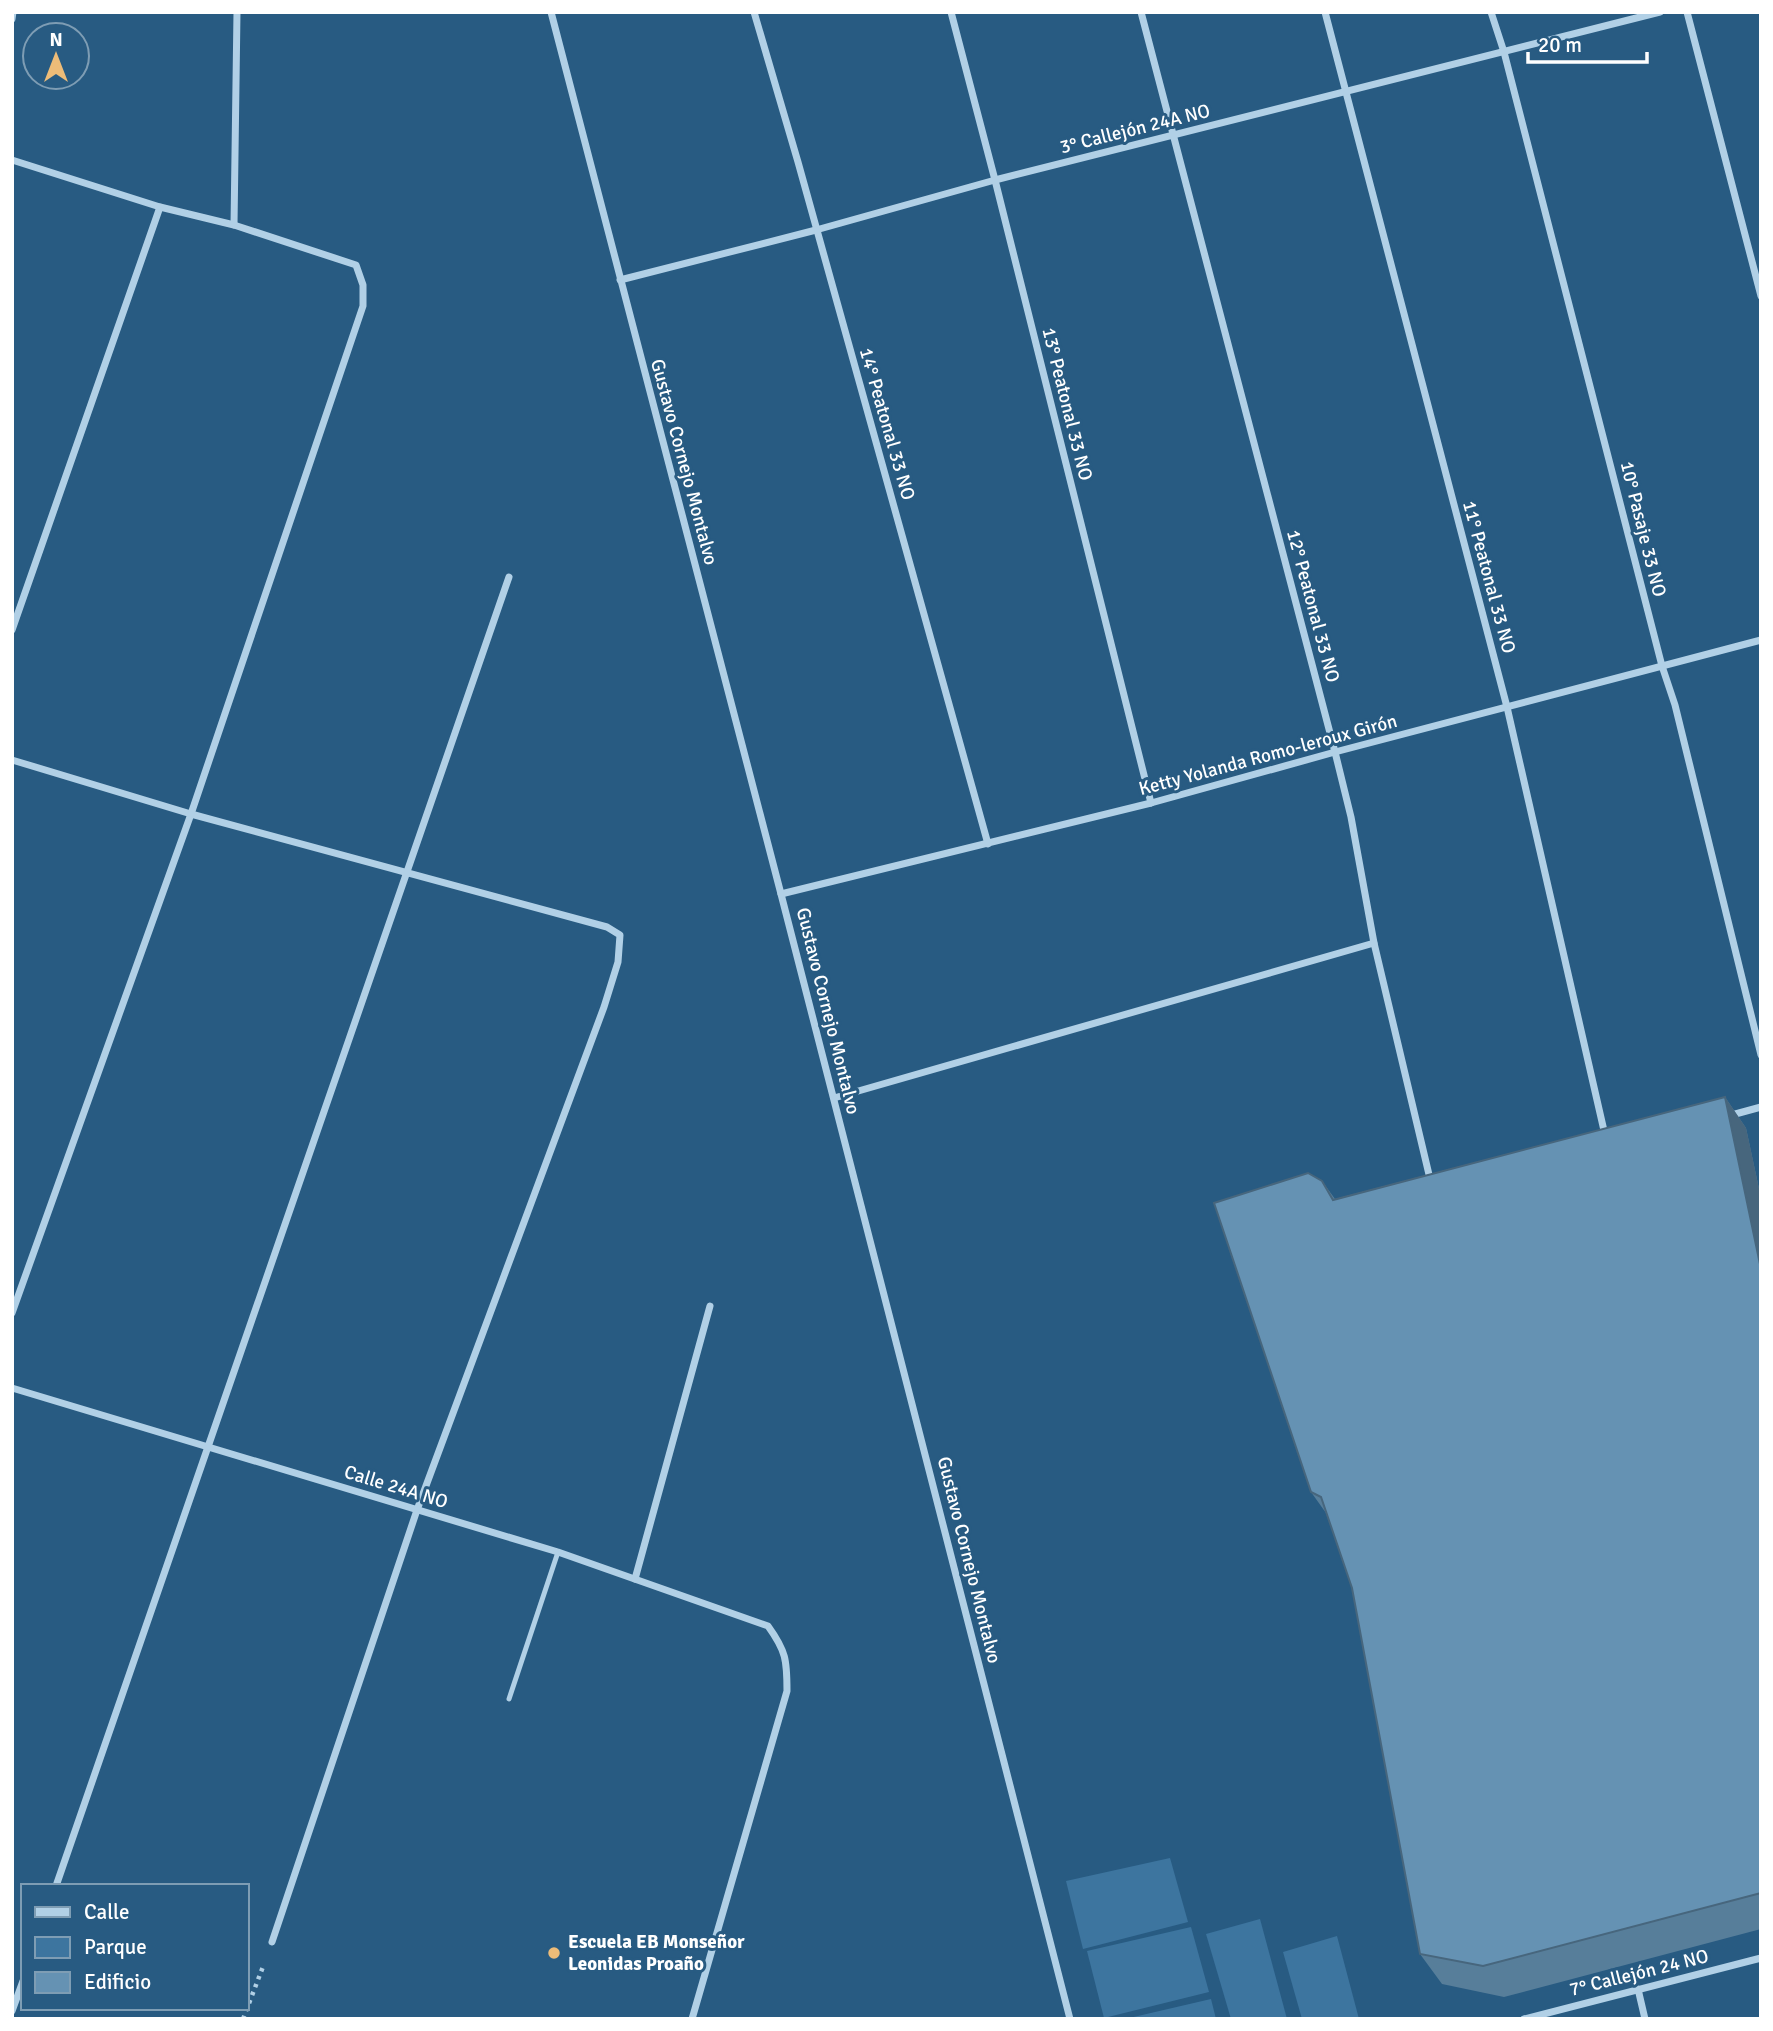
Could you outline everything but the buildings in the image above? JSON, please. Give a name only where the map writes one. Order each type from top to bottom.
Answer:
[{"type":"street","points":[[12,19],[13,12]]},
{"type":"street","points":[[233,225],[237,12]]},
{"type":"street","name":"Gustavo Cornejo Montalvo","points":[[551,12],[782,894],[1070,2019]]},
{"type":"street","name":"14° Peatonal 33 NO","points":[[754,12],[988,844]]},
{"type":"street","name":"13° Peatonal 33 NO","points":[[951,12],[1151,803]]},
{"type":"street","name":"12° Peatonal 33 NO","points":[[1141,12],[1335,752],[1351,817],[1374,943],[1431,1183],[1436,1189]]},
{"type":"street","name":"11° Peatonal 33 NO","points":[[1325,12],[1507,707],[1606,1139]]},
{"type":"street","name":"10° Pasaje 33 NO","points":[[1492,12],[1662,666],[1675,705],[1761,1055]]},
{"type":"street","name":"3° Callejón 24A NO","points":[[620,280],[816,230],[995,180],[1660,12]]},
{"type":"street","points":[[1687,12],[1761,296]]},
{"type":"street","points":[[12,160],[160,206],[233,225],[356,265],[363,285],[363,306],[191,814],[12,1313]]},
{"type":"street","points":[[12,630],[160,206]]},
{"type":"street","points":[[57,1884],[509,577]]},
{"type":"street","name":"Ketty Yolanda Romo-leroux Girón","points":[[782,894],[1151,803],[1761,640]]},
{"type":"street","points":[[12,760],[191,814],[607,927],[620,935],[618,962],[604,1007],[417,1510],[272,1942]]},
{"type":"street","points":[[834,1098],[1374,943]]},
{"type":"street","points":[[1723,1118],[1761,1107]]},
{"type":"street","points":[[635,1579],[710,1306]]},
{"type":"street","name":"Calle 24A NO","points":[[12,1388],[558,1552],[768,1626],[782,1646],[787,1665],[787,1691],[692,2019]]},
{"type":"street","name":"7° Callejón 24 NO","points":[[1524,2019],[1761,1958]]},
{"type":"street","points":[[12,2011],[21,1986]]},
{"type":"street","points":[[1638,1989],[1645,2019]]},
{"type":"lane","points":[[509,1699],[558,1552]]},
{"type":"path","points":[[248,2006],[272,1942]]},
{"type":"green space","points":[[1170,1858],[1188,1922],[1083,1949],[1066,1881]]},
{"type":"green space","points":[[1260,1919],[1287,2019],[1231,2019],[1206,1934]]},
{"type":"green space","points":[[1191,1927],[1209,1992],[1104,2018],[1087,1951]]},
{"type":"green space","points":[[1337,1936],[1359,2019],[1302,2019],[1283,1952]]},
{"type":"green space","points":[[1211,1999],[1216,2019],[1125,2019]]},
{"type":"place","name":"Escuela EB Monseñor Leonidas Proaño","points":[[554,1953]]}]
